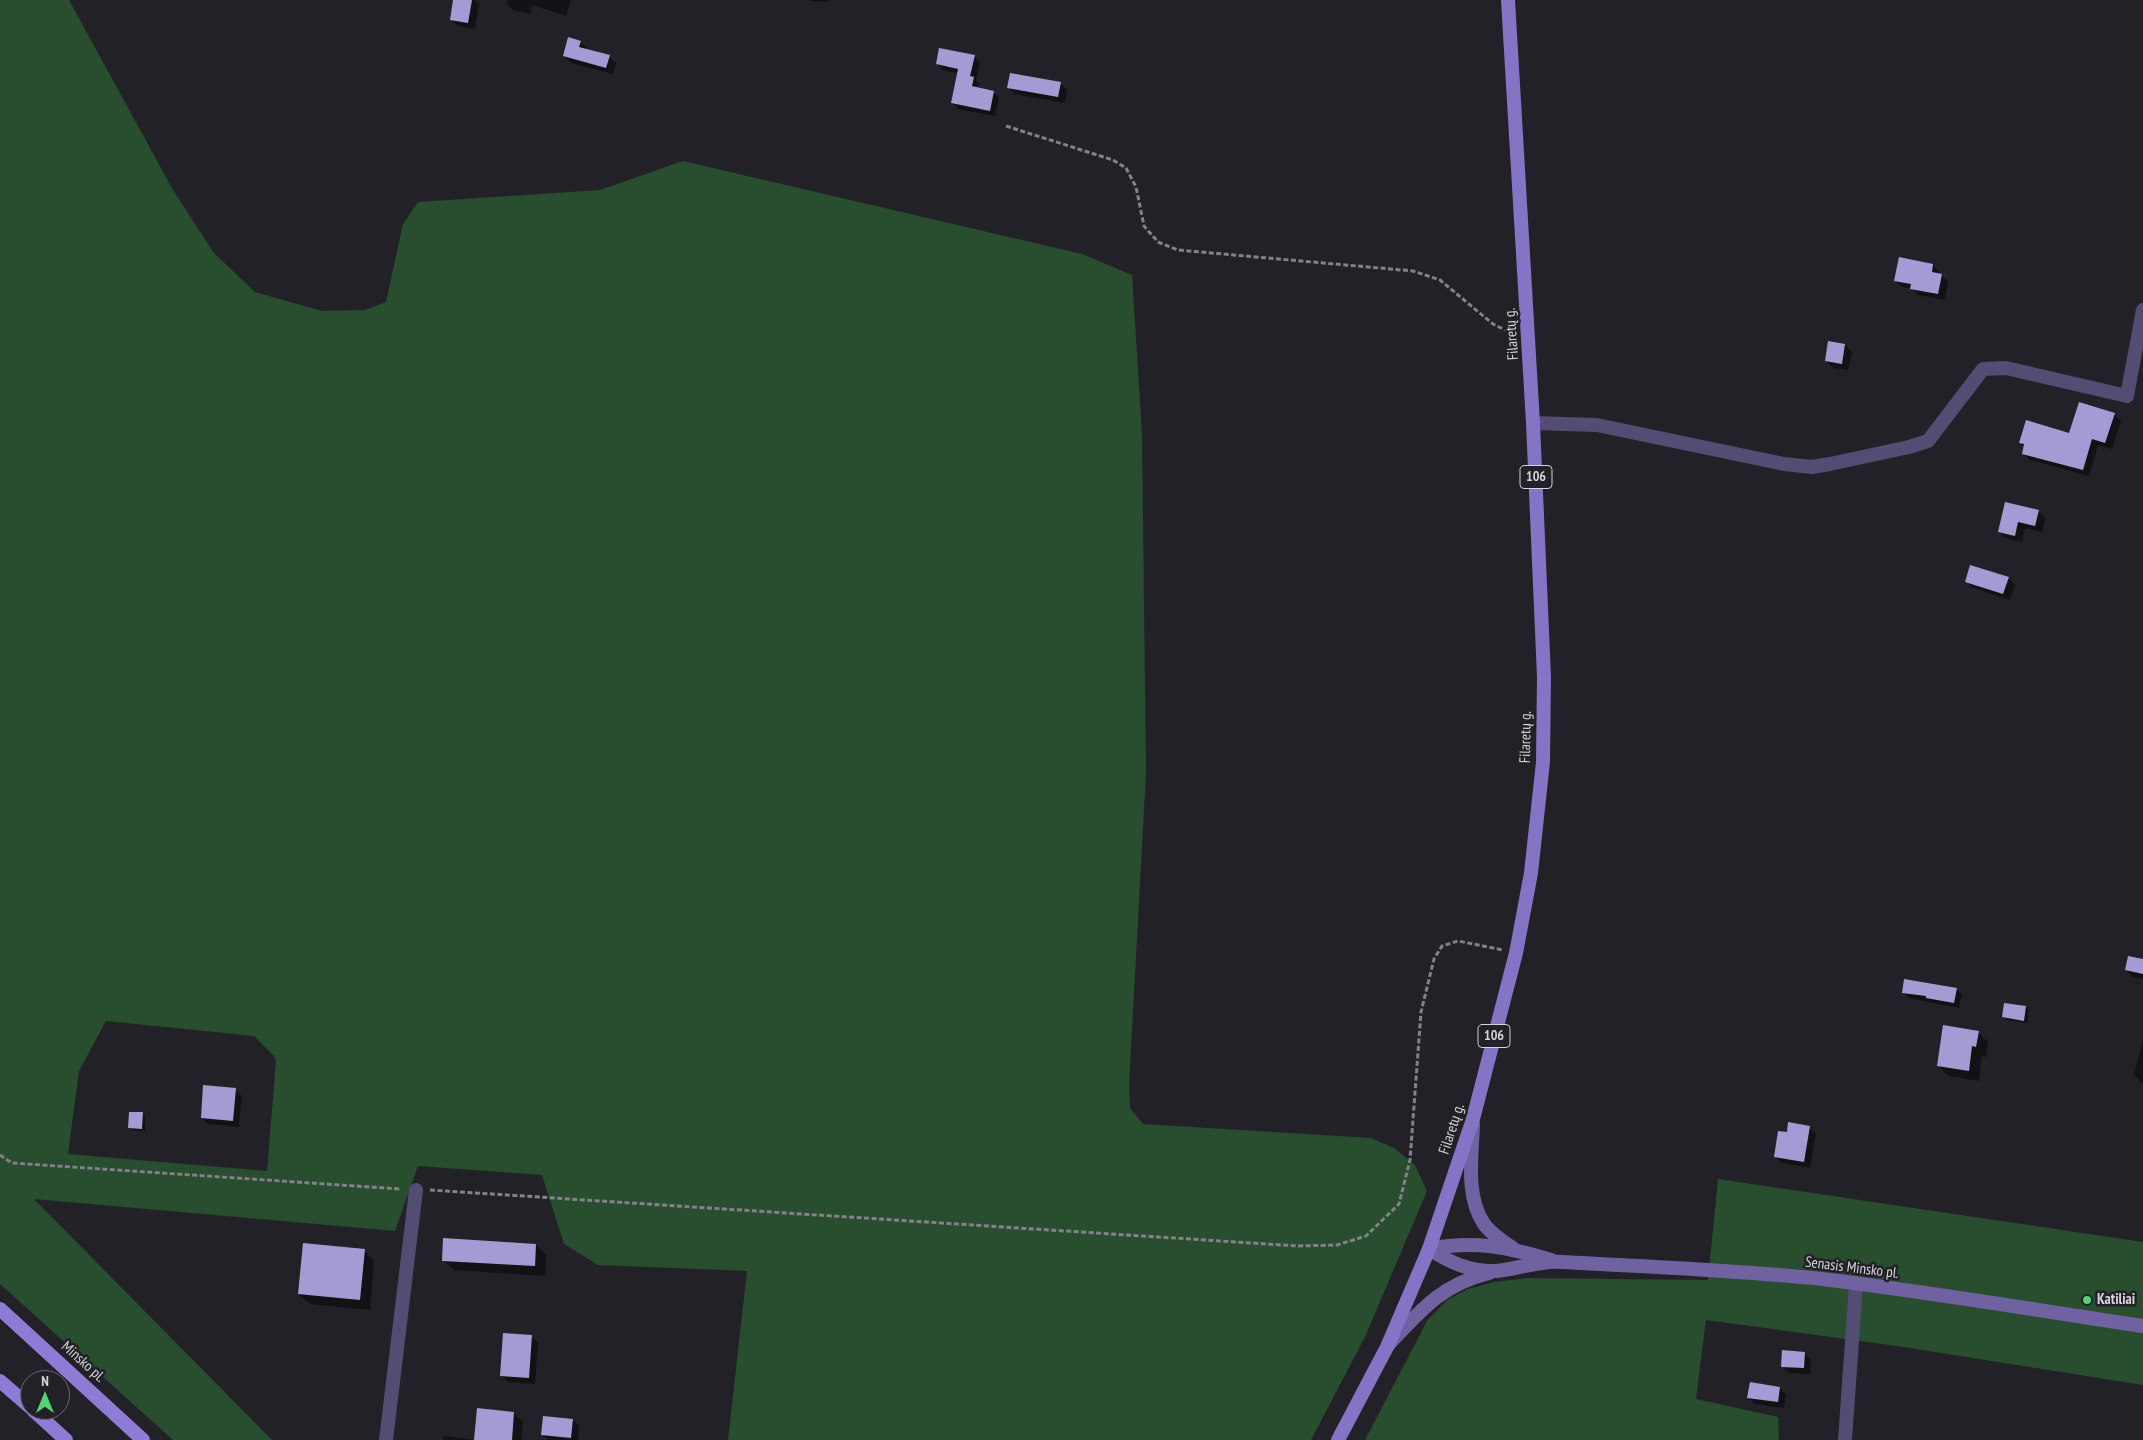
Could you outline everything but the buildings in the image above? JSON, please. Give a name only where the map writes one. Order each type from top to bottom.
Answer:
[{"type":"highway","name":"Minsko pl.","points":[[0,1309],[143,1440]]},
{"type":"highway","points":[[0,1380],[20,1398]]},
{"type":"highway","points":[[44,1420],[66,1440]]},
{"type":"main road","name":"Filaretų g.","points":[[1338,1440],[1387,1347],[1429,1248],[1473,1119],[1516,953],[1531,872],[1543,762],[1543,667],[1533,423],[1508,0]]},
{"type":"main road","points":[[1473,1119],[1472,1181],[1478,1213],[1484,1225],[1514,1249]]},
{"type":"main road","name":"Senasis Minsko pl.","points":[[1429,1248],[1452,1244],[1472,1244],[1514,1249],[1555,1261]]},
{"type":"main road","name":"Senasis Minsko pl.","points":[[1429,1248],[1446,1260],[1461,1266],[1496,1271],[1555,1261],[1748,1272],[1856,1284],[2143,1326]]},
{"type":"main road","points":[[1387,1347],[1426,1304],[1443,1292],[1459,1282],[1496,1271]]},
{"type":"street","points":[[1533,423],[1597,425],[1784,464],[1812,467],[1830,464],[1909,447],[1928,440],[1983,369],[2006,368],[2127,396],[2143,310]]},
{"type":"street","points":[[386,1440],[416,1190]]},
{"type":"street","points":[[1845,1440],[1856,1284]]},
{"type":"path","points":[[1006,126],[1112,160],[1126,168],[1136,187],[1144,226],[1158,242],[1178,250],[1414,271],[1440,280],[1505,332],[1528,338]]},
{"type":"path","points":[[0,1155],[12,1164],[1298,1246],[1337,1245],[1366,1236],[1399,1204],[1410,1160],[1421,1012],[1434,959],[1442,946],[1458,942],[1516,953]]},
{"type":"green space","points":[[0,0],[69,0],[173,190],[214,253],[255,292],[322,311],[365,310],[386,302],[403,224],[418,202],[600,190],[683,161],[1082,254],[1132,275],[1142,434],[1146,773],[1129,1085],[1130,1108],[1143,1124],[1371,1138],[1394,1148],[1415,1165],[1427,1191],[1365,1337],[1311,1440],[728,1440],[747,1271],[598,1265],[564,1244],[542,1175],[418,1166],[395,1231],[34,1199],[272,1440],[173,1440],[0,1284]],"holes":[[[106,1021],[254,1036],[274,1056],[276,1061],[267,1171],[68,1154],[79,1071]]]},
{"type":"green space","points":[[1718,1179],[2143,1242],[2143,1385],[1897,1346],[1706,1320],[1696,1399],[1778,1417],[1779,1440],[1365,1440],[1427,1321],[1447,1300],[1468,1289],[1494,1282],[1527,1278],[1708,1280]]},
{"type":"place","name":"Katiliai","points":[[2087,1300]]}]
